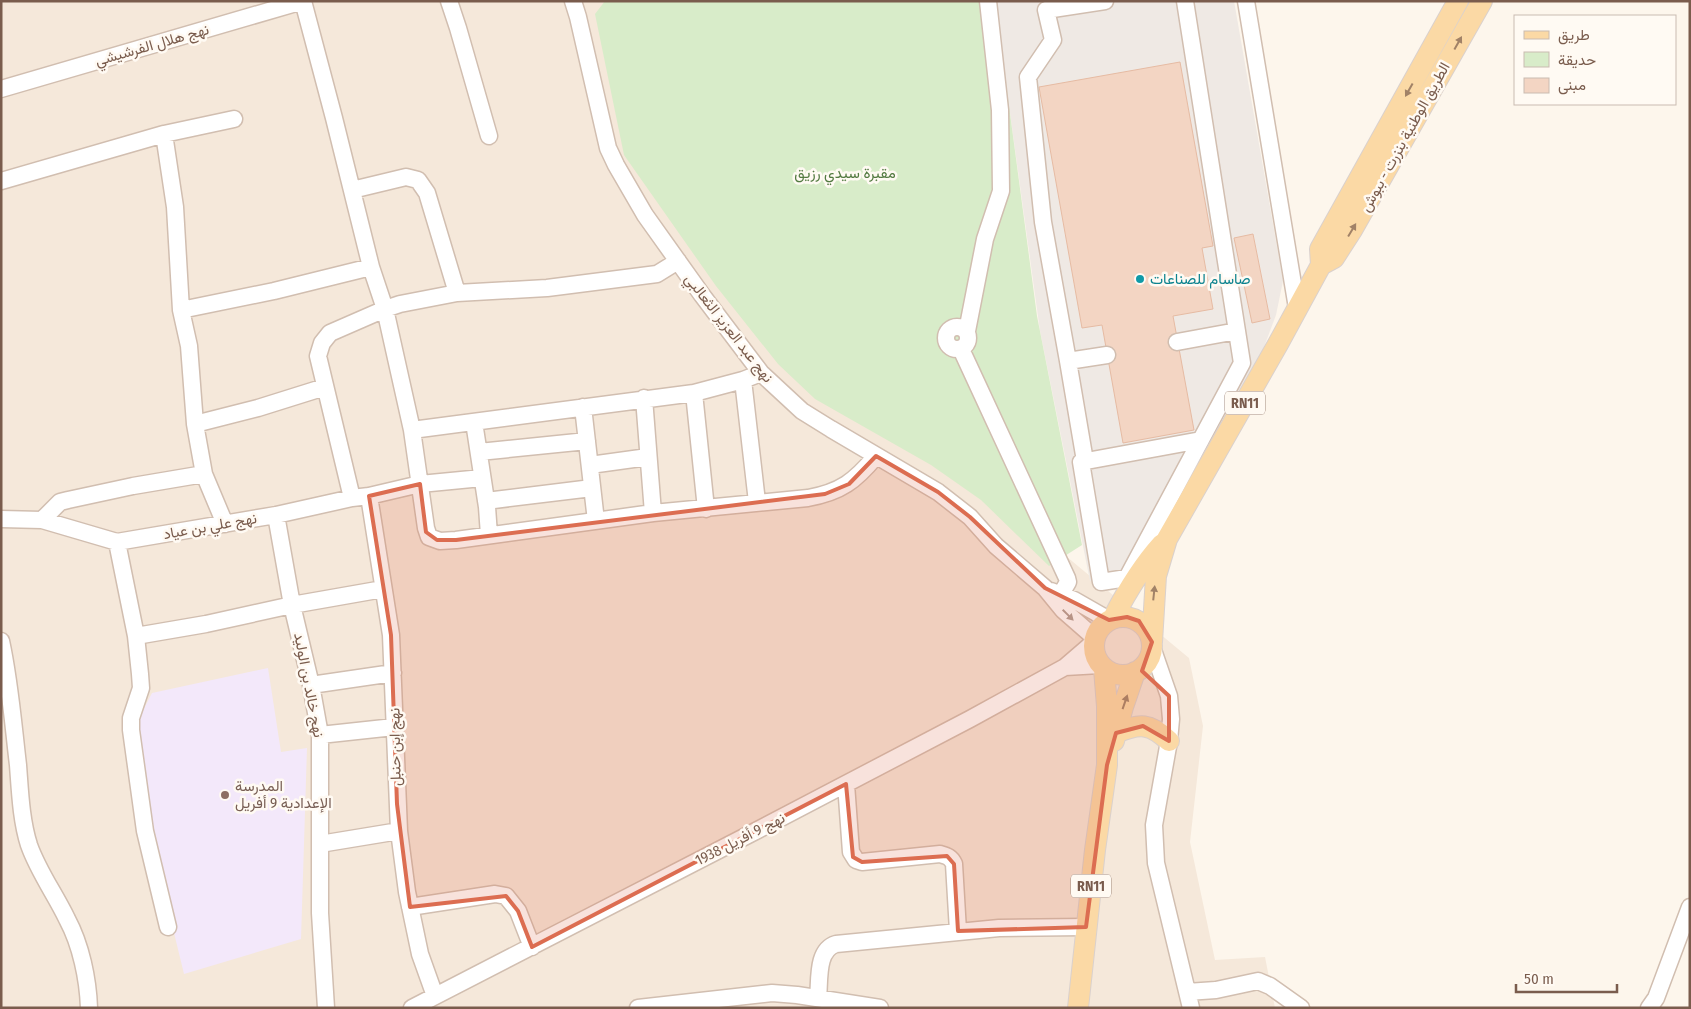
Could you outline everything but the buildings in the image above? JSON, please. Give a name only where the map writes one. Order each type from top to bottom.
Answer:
[{"type":"main road","name":"الطريق الوطنية بنزرت - ببوش","points":[[1111,619],[1144,566],[1167,539],[1297,308],[1320,265],[1320,249],[1458,1]]},
{"type":"main road","name":"الطريق الوطنية بنزرت - ببوش","points":[[1320,265],[1334,258],[1352,230],[1482,1]]},
{"type":"main road","name":"الطريق الوطنية بنزرت - ببوش","points":[[1152,645],[1156,576],[1167,539]]},
{"type":"main road","points":[[1111,619],[1127,617],[1139,621],[1148,630],[1152,645]]},
{"type":"main road","name":"RN11","points":[[1078,1008],[1086,927],[1107,765],[1107,706],[1102,667],[1096,658],[1094,640],[1101,627],[1111,619]]},
{"type":"main road","name":"RN11","points":[[1107,765],[1123,707],[1137,671],[1150,658],[1152,645]]},
{"type":"main road","points":[[1102,667],[1122,676],[1137,671]]},
{"type":"main road","points":[[1116,733],[1130,727],[1143,726],[1155,730],[1169,741]]},
{"type":"street","points":[[303,1],[371,267],[386,309],[412,430],[426,532],[429,537],[449,541],[653,513],[808,498],[838,490],[849,484],[876,456]]},
{"type":"street","name":"نهج هلال الفرشيشي","points":[[1,89],[303,1]]},
{"type":"street","points":[[449,1],[489,136]]},
{"type":"street","points":[[988,1],[1000,110],[1001,190],[985,239],[966,331],[959,327],[950,329],[946,340],[951,348],[955,350],[961,349],[1068,578],[1068,582],[1061,594]]},
{"type":"street","points":[[1085,462],[1043,222],[1028,77],[1053,40],[1046,10],[1105,1]]},
{"type":"street","points":[[1185,1],[1242,363],[1201,440],[1127,578],[1101,582],[1081,462],[1201,440]]},
{"type":"street","points":[[1246,1],[1297,308]]},
{"type":"street","name":"نهج عبد العزيز الثعالبي","points":[[577,6],[608,148],[616,165],[645,215],[761,373],[802,411],[938,492],[970,517],[996,546],[1045,588]]},
{"type":"street","points":[[1,181],[164,134],[234,119]]},
{"type":"street","points":[[164,134],[175,207],[181,310],[189,346],[195,424],[204,474],[225,524]]},
{"type":"street","points":[[352,190],[406,177],[414,178],[420,182],[432,209],[457,293]]},
{"type":"street","points":[[352,498],[341,445],[318,356],[320,348],[330,333],[386,309],[457,293],[547,288],[657,274],[678,261]]},
{"type":"street","points":[[181,310],[274,291],[371,267]]},
{"type":"street","points":[[1178,342],[1237,330]]},
{"type":"street","points":[[1068,361],[1107,355]]},
{"type":"street","points":[[412,430],[644,398],[694,393],[743,380],[761,373]]},
{"type":"street","points":[[743,380],[757,502]]},
{"type":"street","points":[[195,424],[258,408],[325,387]]},
{"type":"street","points":[[694,393],[706,509]]},
{"type":"street","points":[[644,398],[653,513]]},
{"type":"street","points":[[583,407],[596,522]]},
{"type":"street","points":[[474,422],[486,501],[489,535]]},
{"type":"street","points":[[479,452],[587,441]]},
{"type":"street","points":[[590,465],[648,457]]},
{"type":"street","points":[[42,520],[60,502],[133,486],[204,474]]},
{"type":"street","name":"نهج علي بن عياد","points":[[1,519],[42,520],[117,542],[276,515],[420,484],[482,478]]},
{"type":"street","points":[[486,501],[592,488]]},
{"type":"street","name":"نهج إبن حنبل","points":[[369,496],[391,634],[399,831],[410,908],[420,954],[435,996]]},
{"type":"street","name":"نهج خالد بن الوليد","points":[[276,515],[292,605],[311,685],[320,735],[320,913],[326,1008]]},
{"type":"street","points":[[117,542],[136,636],[141,688],[131,718],[131,730],[146,836],[168,927]]},
{"type":"street","points":[[1045,588],[1089,607],[1111,619]]},
{"type":"street","points":[[1045,588],[1063,610],[1094,640],[1065,667]]},
{"type":"street","points":[[136,636],[383,589]]},
{"type":"street","points":[[1,640],[22,812],[29,844],[52,894],[68,920],[78,945],[86,981],[89,1008]]},
{"type":"street","points":[[1152,645],[1169,696],[1172,719],[1157,804],[1154,844],[1162,892],[1189,1000],[1216,990],[1258,981],[1270,986],[1301,1008]]},
{"type":"street","points":[[1065,667],[1102,667]]},
{"type":"street","name":"نهج 9 أفريل 1938","points":[[412,1008],[846,784],[1065,667]]},
{"type":"street","points":[[1137,671],[1151,676],[1169,696]]},
{"type":"street","points":[[311,685],[393,673]]},
{"type":"street","points":[[320,735],[394,727]]},
{"type":"street","points":[[846,784],[851,852],[853,857],[862,862],[940,854],[947,856],[954,864],[958,931]]},
{"type":"street","points":[[320,844],[399,831]]},
{"type":"street","points":[[410,908],[495,894],[506,896],[518,911],[532,947]]},
{"type":"street","points":[[1649,1008],[1656,998],[1690,907]]},
{"type":"street","points":[[818,998],[821,961],[826,948],[830,946],[958,931],[1032,927],[1086,927]]},
{"type":"street","points":[[638,1008],[818,998],[880,1008]]},
{"type":"highlighted area","points":[[876,456],[938,492],[970,517],[1045,588],[1109,620],[1127,617],[1139,621],[1152,642],[1142,671],[1169,696],[1169,741],[1143,726],[1116,733],[1107,765],[1086,927],[958,931],[954,864],[947,856],[862,862],[853,857],[846,784],[532,947],[518,911],[506,896],[410,907],[397,804],[391,635],[369,496],[420,484],[426,532],[437,540],[456,540],[825,494],[849,484]]},
{"type":"shaded area","points":[[1,1],[638,1],[845,373],[1189,658],[1203,726],[1190,842],[1215,960],[1265,957],[1275,1008],[1,1008]]},
{"type":"shaded area","points":[[996,1],[1234,1],[1283,281],[1276,315],[1261,355],[1125,573],[1090,581],[1040,331]]},
{"type":"shaded area","name":"المدرسة الإعدادية 9 أفريل","points":[[268,668],[281,752],[307,748],[301,939],[184,974],[151,838],[136,724],[152,693]]},
{"type":"green space","name":"مقبرة سيدي رزيق","points":[[605,1],[995,1],[1037,316],[1082,545],[1049,566],[981,500],[931,465],[815,399],[778,364],[716,286],[624,155],[595,14]]},
{"type":"place","name":"صاسام للصناعات","points":[[1140,279]]},
{"type":"place","name":"المدرسة الإعدادية 9 أفريل","points":[[225,795]]}]
